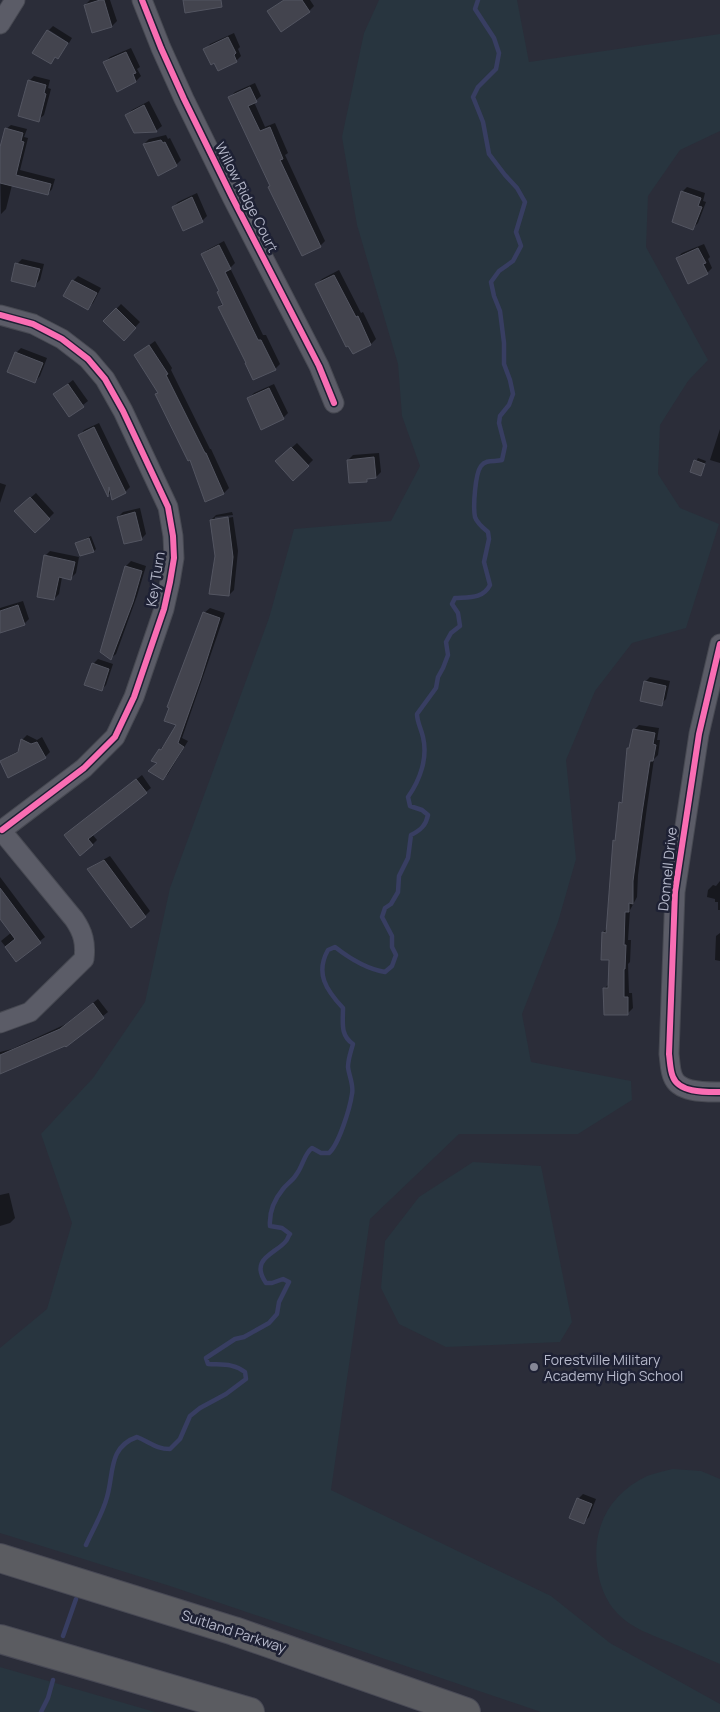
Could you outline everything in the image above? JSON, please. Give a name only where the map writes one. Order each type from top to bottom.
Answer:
[{"type":"highway","name":"Suitland Parkway","points":[[0,1558],[234,1631],[466,1712]]},
{"type":"highway","points":[[0,1638],[250,1712]]},
{"type":"street","points":[[0,24],[15,0]]},
{"type":"street","name":"Willow Ridge Court","points":[[142,0],[160,48],[184,99],[232,197],[320,366],[334,403]]},
{"type":"street","name":"Key Turn","points":[[0,315],[33,324],[62,339],[88,359],[105,379],[123,411],[168,507],[173,536],[174,558],[164,609],[134,697],[115,737],[84,768],[1,829]]},
{"type":"street","name":"Donnell Drive","points":[[720,644],[699,734],[675,892],[669,1054],[673,1077],[677,1083],[688,1089],[720,1092]]},
{"type":"street","points":[[0,1022],[30,1012],[84,959],[85,938],[82,930],[60,901],[1,829]]},
{"type":"shaded area","points":[[379,0],[517,0],[529,62],[720,34],[720,131],[680,150],[648,196],[646,247],[708,360],[688,381],[660,425],[658,474],[680,508],[719,524],[686,628],[632,643],[595,691],[566,760],[576,859],[558,922],[522,1014],[531,1062],[631,1081],[632,1100],[578,1134],[459,1134],[370,1219],[331,1490],[551,1596],[610,1643],[720,1704],[720,1712],[541,1712],[170,1586],[0,1533],[0,1348],[47,1309],[72,1223],[41,1134],[93,1078],[145,1002],[170,888],[269,618],[294,529],[391,521],[420,466],[402,416],[398,364],[357,225],[342,137],[364,33]]},
{"type":"shaded area","points":[[473,1162],[541,1166],[572,1322],[560,1342],[446,1347],[399,1324],[381,1288],[385,1241],[419,1197]]},
{"type":"shaded area","points":[[673,1469],[701,1471],[720,1479],[720,1664],[647,1633],[629,1623],[618,1614],[610,1603],[599,1579],[596,1551],[598,1537],[601,1524],[614,1501],[634,1483],[647,1476]]},
{"type":"shaded area","points":[[0,1667],[155,1712],[0,1712]]},
{"type":"building","points":[[104,0],[112,27],[92,33],[84,5]]},
{"type":"building","points":[[183,0],[221,0],[222,7],[185,13]]},
{"type":"building","points":[[284,0],[302,0],[310,12],[281,32],[267,11]]},
{"type":"building","points":[[47,30],[68,43],[58,59],[55,57],[51,64],[32,53]]},
{"type":"building","points":[[228,37],[236,53],[234,55],[237,62],[218,71],[214,63],[211,65],[203,49]]},
{"type":"building","points":[[126,52],[136,73],[133,74],[136,82],[117,92],[103,62]]},
{"type":"building","points":[[28,80],[46,85],[44,93],[46,94],[39,122],[18,116]]},
{"type":"building","points":[[250,87],[257,102],[248,106],[260,131],[270,127],[283,159],[280,160],[321,247],[302,256],[268,187],[270,186],[228,97]]},
{"type":"building","points":[[144,105],[157,132],[134,133],[125,115]]},
{"type":"building","points":[[5,128],[23,133],[21,141],[24,142],[16,175],[51,184],[48,195],[0,183],[0,147]]},
{"type":"building","points":[[161,140],[163,143],[165,142],[177,166],[158,176],[143,144]]},
{"type":"building","points":[[681,191],[701,198],[698,206],[702,207],[693,230],[672,222]]},
{"type":"building","points":[[192,197],[203,222],[183,231],[172,207]]},
{"type":"building","points":[[219,245],[231,269],[225,272],[258,340],[261,340],[276,370],[253,380],[218,307],[223,305],[217,292],[219,291],[201,254]]},
{"type":"building","points":[[698,248],[706,263],[703,264],[708,274],[688,284],[676,258]]},
{"type":"building","points":[[15,263],[40,269],[35,287],[11,281]]},
{"type":"building","points":[[334,275],[356,317],[358,316],[371,345],[353,354],[348,346],[346,347],[315,284]]},
{"type":"building","points":[[72,280],[97,293],[88,310],[63,296]]},
{"type":"building","points":[[116,308],[136,328],[124,341],[103,321]]},
{"type":"building","points":[[149,345],[168,374],[166,375],[206,453],[224,494],[205,502],[190,460],[188,461],[155,394],[158,393],[134,355]]},
{"type":"building","points":[[15,352],[43,363],[35,383],[7,372]]},
{"type":"building","points":[[68,384],[84,407],[69,417],[53,394]]},
{"type":"building","points":[[269,388],[284,419],[261,430],[247,398]]},
{"type":"building","points":[[94,427],[126,493],[112,500],[109,487],[108,497],[78,435]]},
{"type":"building","points":[[291,447],[309,466],[293,481],[275,461]]},
{"type":"building","points":[[374,457],[376,478],[367,479],[367,482],[349,483],[347,460]]},
{"type":"building","points":[[694,460],[705,464],[701,476],[690,472]]},
{"type":"building","points":[[30,497],[50,519],[35,533],[14,511]]},
{"type":"building","points":[[135,512],[142,540],[124,544],[117,517]]},
{"type":"building","points":[[228,517],[233,557],[229,596],[209,594],[215,556],[210,520]]},
{"type":"building","points":[[89,538],[94,552],[80,556],[75,543]]},
{"type":"building","points":[[44,555],[75,562],[71,580],[59,577],[54,600],[37,597]]},
{"type":"building","points":[[125,566],[142,571],[133,602],[111,660],[100,652]]},
{"type":"building","points":[[18,605],[25,625],[0,633],[0,611]]},
{"type":"building","points":[[203,612],[220,618],[178,743],[184,747],[163,780],[148,771],[157,763],[151,761],[159,749],[161,750],[176,725],[164,721],[169,708],[167,707]]},
{"type":"building","points":[[92,663],[109,669],[102,691],[84,685]]},
{"type":"building","points":[[644,681],[666,686],[662,706],[640,701]]},
{"type":"building","points":[[633,729],[655,733],[653,744],[656,745],[653,761],[650,761],[642,813],[633,881],[633,904],[629,903],[629,912],[625,912],[624,997],[628,997],[628,1015],[604,1015],[603,988],[608,988],[609,960],[601,960],[602,932],[606,933],[613,840],[615,841],[619,802],[622,803],[627,748],[629,748]]},
{"type":"building","points":[[21,739],[31,744],[37,742],[46,758],[8,778],[0,761],[18,752]]},
{"type":"building","points":[[136,779],[147,793],[88,839],[93,845],[80,856],[64,835]]},
{"type":"building","points":[[104,860],[146,917],[131,928],[87,869]]},
{"type":"building","points":[[0,888],[41,943],[16,962],[5,947],[15,939],[0,919]]},
{"type":"building","points":[[93,1003],[104,1018],[66,1047],[0,1074],[0,1055],[60,1029]]},
{"type":"building","points":[[577,1498],[592,1504],[584,1524],[569,1518]]},
{"type":"waterway","points":[[86,1545],[105,1503],[114,1462],[121,1447],[137,1437],[157,1447],[170,1449],[180,1439],[190,1416],[246,1379],[245,1372],[241,1369],[227,1365],[208,1364],[206,1358],[235,1339],[244,1337],[269,1323],[277,1314],[279,1302],[289,1282],[283,1279],[266,1283],[261,1268],[262,1262],[282,1246],[290,1234],[282,1228],[270,1226],[270,1216],[273,1207],[280,1193],[298,1172],[305,1157],[312,1148],[321,1153],[329,1153],[333,1148],[344,1125],[352,1094],[348,1067],[353,1044],[344,1033],[343,1008],[327,988],[324,981],[322,966],[324,958],[328,950],[335,947],[365,966],[385,972],[392,966],[396,955],[392,947],[392,936],[382,917],[385,908],[391,904],[398,892],[399,876],[408,858],[411,835],[423,827],[428,815],[422,810],[410,806],[408,797],[416,783],[424,761],[424,745],[417,714],[436,688],[438,677],[448,655],[446,642],[451,633],[460,626],[458,613],[452,604],[455,598],[480,595],[490,585],[484,562],[489,539],[488,532],[475,517],[475,491],[477,476],[481,466],[488,462],[502,460],[505,446],[499,423],[500,416],[509,405],[513,394],[504,364],[504,343],[500,311],[491,282],[499,271],[513,261],[521,246],[516,232],[525,202],[517,188],[489,154],[483,122],[473,97],[478,87],[496,69],[499,53],[494,38],[475,9],[478,0]]},
{"type":"waterway","points":[[63,1636],[76,1599]]},
{"type":"waterway","points":[[41,1712],[48,1698],[53,1680]]},
{"type":"cycle path","points":[[142,0],[184,99],[319,366],[334,403]]},
{"type":"cycle path","points":[[0,315],[33,324],[62,339],[88,359],[105,379],[123,411],[168,507],[173,536],[174,558],[164,609],[134,697],[115,737],[84,768],[2,830]]},
{"type":"cycle path","points":[[720,644],[699,734],[675,892],[669,1054],[672,1075],[681,1086],[687,1089],[720,1092]]},
{"type":"place","name":"Forestville Military Academy High School","points":[[534,1367]]}]
